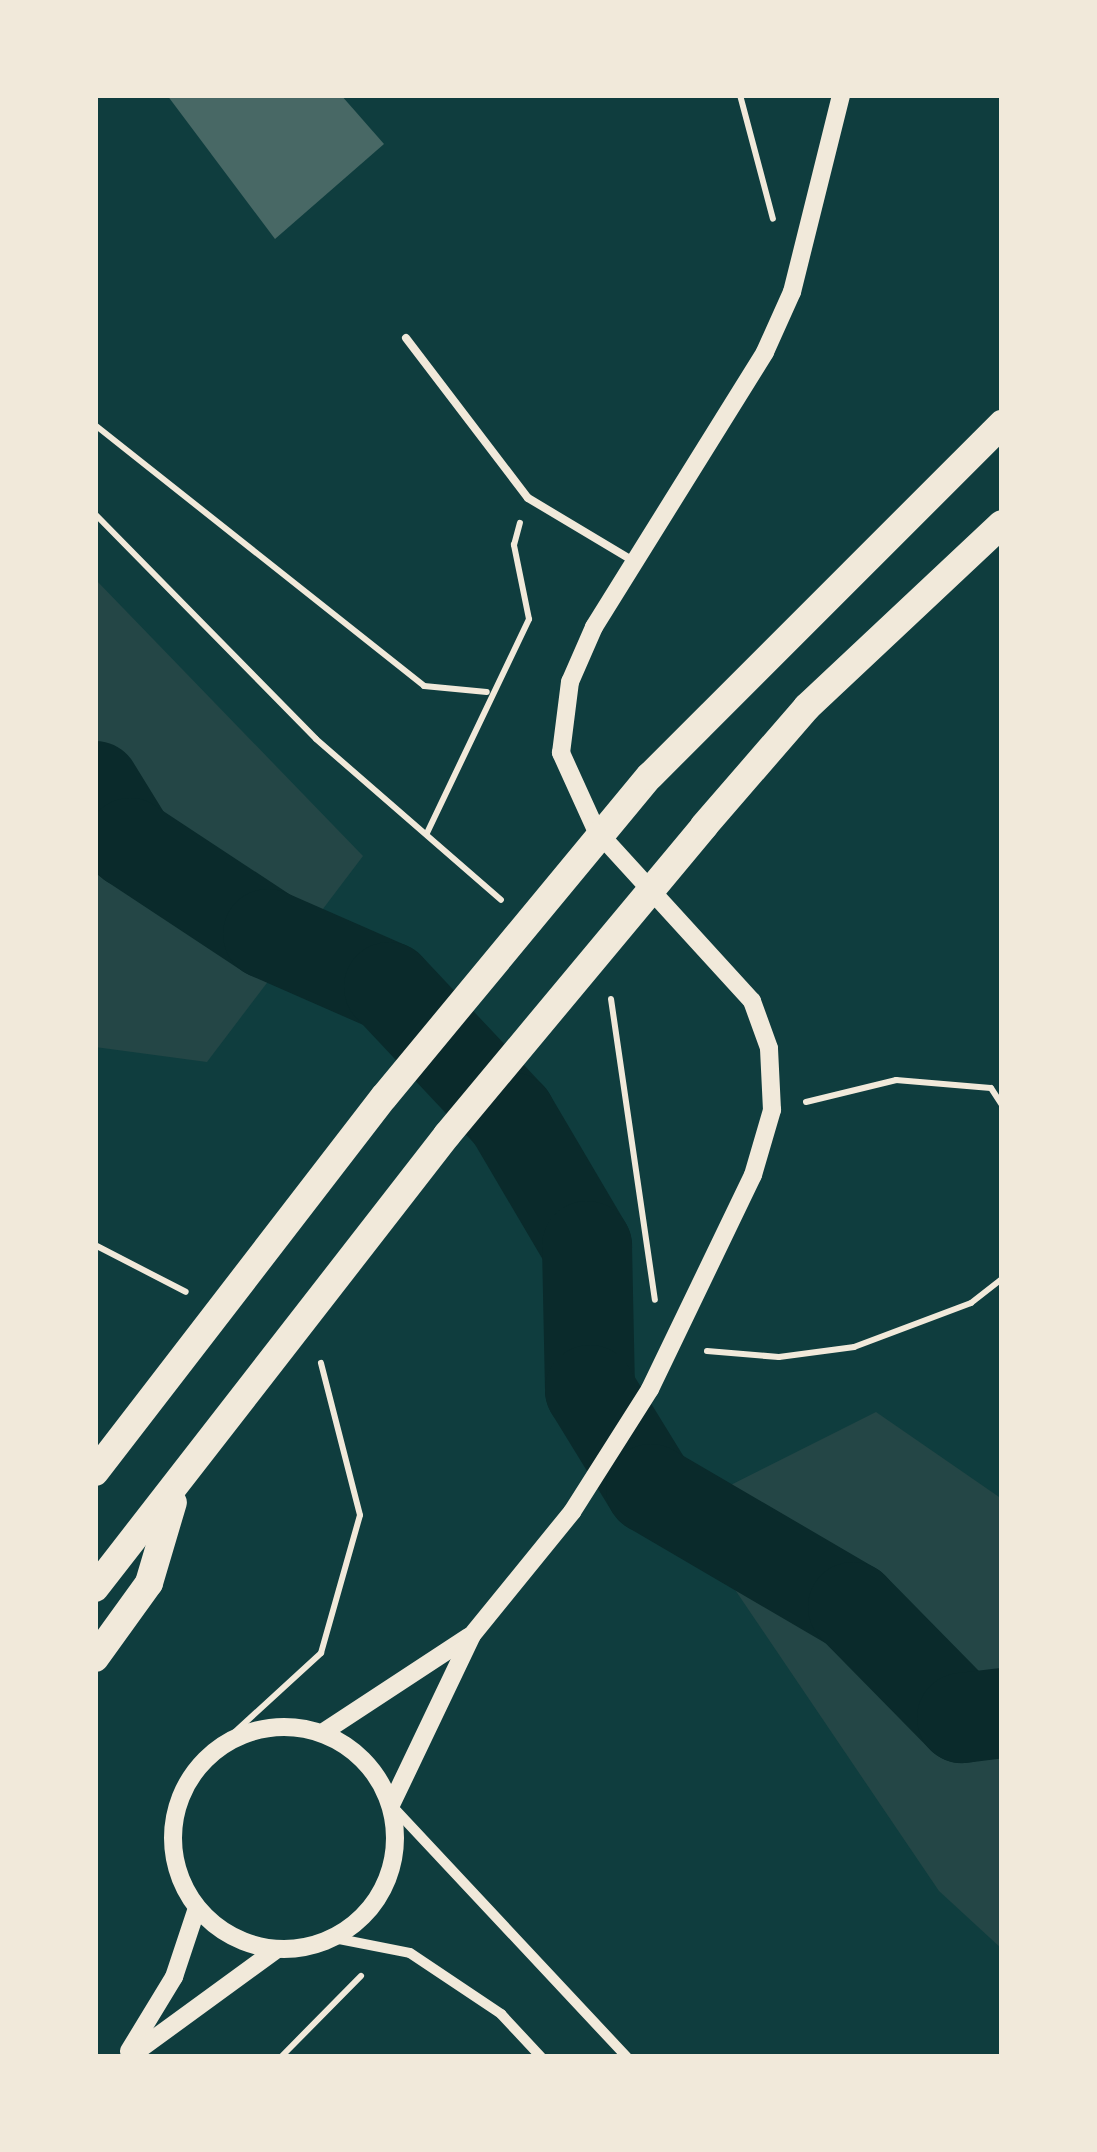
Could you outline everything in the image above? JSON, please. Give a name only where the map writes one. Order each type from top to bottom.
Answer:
[{"type":"highway","points":[[95,1472],[384,1097],[650,776],[1002,424]]},
{"type":"highway","points":[[95,1588],[447,1136],[704,826],[807,707],[1002,524]]},
{"type":"highway","points":[[95,1658],[149,1583],[178,1486]]},
{"type":"street","points":[[334,1938],[388,1882],[391,1805],[472,1635],[610,1458],[754,1175],[772,1110],[769,1048],[752,1001],[596,830],[561,752],[570,682],[635,562],[766,352],[792,292],[841,95]]},
{"type":"street","points":[[472,1635],[322,1732],[246,1734],[212,1753],[176,1811],[173,1845],[197,1908],[246,1944],[277,1950],[334,1938],[410,1953],[502,2014],[541,2057]]},
{"type":"street","points":[[322,1732],[365,1760],[391,1805],[627,2057]]},
{"type":"street","points":[[127,2057],[174,1978],[197,1908]]},
{"type":"street","points":[[127,2057],[277,1950]]},
{"type":"lane","points":[[406,338],[528,498],[635,562]]},
{"type":"path","points":[[740,95],[792,292]]},
{"type":"path","points":[[95,425],[424,686],[487,692]]},
{"type":"path","points":[[427,833],[487,692],[530,619],[514,545],[528,498]]},
{"type":"path","points":[[95,514],[316,739],[514,911]]},
{"type":"path","points":[[600,990],[615,1002]]},
{"type":"path","points":[[772,1110],[896,1080],[991,1088],[1002,1105]]},
{"type":"path","points":[[95,1245],[199,1298]]},
{"type":"path","points":[[212,1753],[321,1653],[360,1515],[320,1361],[303,1352]]},
{"type":"path","points":[[281,2057],[387,1949]]},
{"type":"shaded area","points":[[95,579],[363,856],[207,1062],[95,1047]]},
{"type":"shaded area","points":[[876,1412],[1002,1499],[1002,1949],[939,1891],[681,1510]]},
{"type":"building","points":[[167,95],[341,95],[384,144],[275,239]]},
{"type":"waterway","points":[[95,786],[130,843],[268,934],[389,987],[511,1117],[587,1246],[590,1390],[651,1489],[853,1607],[962,1718],[1002,1713]]}]
